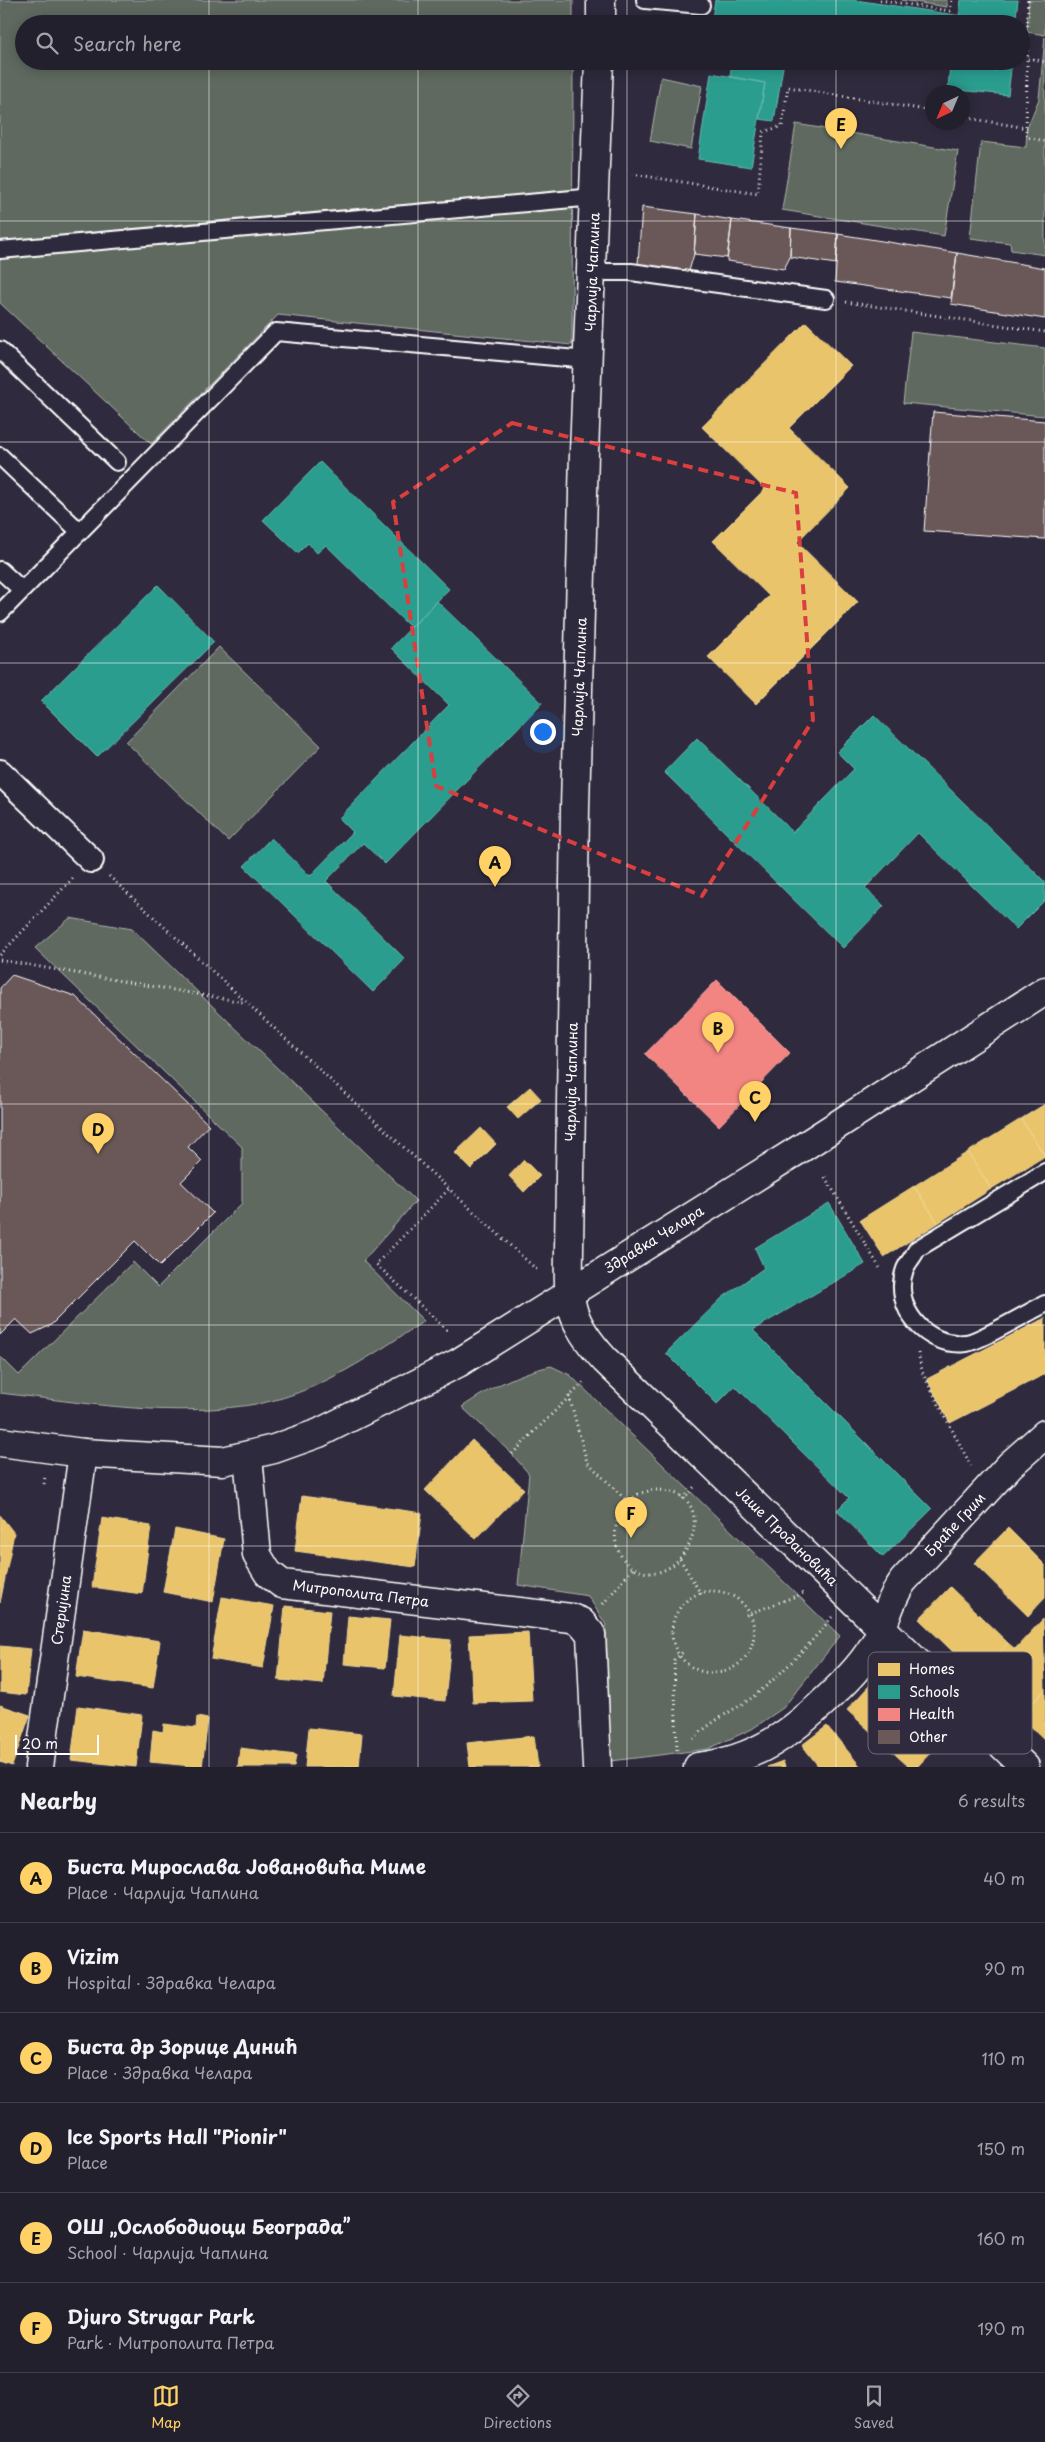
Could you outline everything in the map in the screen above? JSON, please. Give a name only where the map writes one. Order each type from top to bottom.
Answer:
[{"type":"street","points":[[601,15],[602,0]]},
{"type":"street","name":"Чарлија Чаплина","points":[[568,1292],[575,808],[588,360],[600,70]]},
{"type":"street","points":[[0,772],[91,860]]},
{"type":"street","name":"Здравка Челара","points":[[248,1456],[298,1442],[352,1418],[458,1363],[568,1292],[800,1149],[1045,991]]},
{"type":"street","name":"Јаше Продановића","points":[[568,1292],[571,1309],[582,1333],[605,1360],[908,1652]]},
{"type":"street","name":"Браће Грим","points":[[882,1626],[892,1599],[903,1581],[1010,1465],[1045,1434]]},
{"type":"street","points":[[0,1442],[83,1453],[214,1461],[248,1456]]},
{"type":"street","name":"Стеријина","points":[[39,1767],[83,1453]]},
{"type":"street","name":"Митрополита Петра","points":[[248,1456],[256,1555],[268,1573],[282,1584],[571,1618],[585,1625]]},
{"type":"street","points":[[585,1625],[591,1634],[593,1643],[593,1694],[598,1767]]},
{"type":"street","points":[[691,1757],[737,1759],[783,1738],[811,1715],[844,1682],[871,1648],[882,1626]]},
{"type":"street","name":"Јаше Продановића","points":[[1012,1754],[1025,1767]]},
{"type":"lane","points":[[645,0],[701,5]]},
{"type":"lane","points":[[0,250],[595,197]]},
{"type":"lane","points":[[592,272],[631,272],[826,299]]},
{"type":"lane","points":[[0,613],[276,332],[588,360]]},
{"type":"lane","points":[[0,350],[117,462]]},
{"type":"lane","points":[[0,456],[80,532]]},
{"type":"lane","points":[[0,570],[22,590]]},
{"type":"lane","points":[[1045,1172],[917,1249],[905,1269],[902,1292],[909,1315],[924,1333],[945,1343],[968,1344],[1045,1304]]},
{"type":"path","points":[[880,0],[950,11],[952,0]]},
{"type":"path","points":[[1028,0],[1028,15]]},
{"type":"path","points":[[1030,58],[1045,62]]},
{"type":"path","points":[[1028,70],[1026,137],[1045,141]]},
{"type":"path","points":[[632,174],[758,194],[763,132],[782,126],[788,87],[925,111]]},
{"type":"path","points":[[970,118],[1027,128]]},
{"type":"path","points":[[826,299],[1045,332]]},
{"type":"path","points":[[0,954],[91,860],[536,1270]]},
{"type":"path","points":[[0,960],[246,1002]]},
{"type":"path","points":[[447,1330],[376,1264],[449,1189]]},
{"type":"path","points":[[512,1454],[588,1377]]},
{"type":"path","points":[[569,1396],[587,1462],[628,1502]]},
{"type":"path","points":[[684,1499],[698,1483]]},
{"type":"path","points":[[651,1490],[667,1490],[684,1499],[694,1510],[694,1525],[690,1545],[680,1559],[662,1571],[651,1572],[633,1568],[621,1557],[615,1537],[616,1524],[628,1502],[638,1494],[651,1490]]},
{"type":"path","points":[[680,1559],[702,1594]]},
{"type":"path","points":[[585,1625],[633,1568]]},
{"type":"path","points":[[715,1590],[729,1593],[741,1601],[748,1614],[754,1627],[754,1641],[748,1654],[738,1665],[725,1671],[711,1673],[697,1670],[685,1662],[672,1637],[673,1622],[678,1609],[688,1598],[715,1590]]},
{"type":"path","points":[[748,1614],[810,1592]]},
{"type":"path","points":[[690,1741],[707,1725],[751,1698],[776,1676],[832,1617]]},
{"type":"path","points":[[681,1654],[674,1660],[678,1753],[691,1757]]},
{"type":"highlighted area","points":[[512,423],[796,493],[813,720],[702,896],[436,786],[393,502]]},
{"type":"green space","points":[[0,0],[573,0],[573,15],[15,15],[15,70],[573,70],[572,345],[278,315],[151,444],[0,303]]},
{"type":"green space","points":[[902,0],[947,0],[947,7]]},
{"type":"green space","points":[[1029,0],[1045,0],[1045,35],[1030,32],[1030,15],[1028,15]]},
{"type":"green space","points":[[1045,37],[1045,255],[1011,250],[1010,243],[970,238],[981,142],[1026,147],[1027,128],[1039,99]]},
{"type":"green space","points":[[661,77],[702,86],[691,149],[650,141]]},
{"type":"green space","points":[[796,124],[958,151],[944,236],[782,210]]},
{"type":"green space","points":[[911,332],[1045,348],[1045,416],[903,403]]},
{"type":"green space","points":[[219,647],[321,746],[228,841],[126,742]]},
{"type":"green space","points":[[70,918],[132,929],[416,1201],[363,1261],[424,1321],[367,1358],[326,1381],[283,1398],[262,1403],[229,1408],[164,1410],[98,1405],[0,1393],[0,1356],[19,1375],[133,1262],[158,1287],[242,1203],[242,1147],[35,948]]},
{"type":"green space","points":[[551,1366],[570,1375],[840,1636],[783,1708],[752,1729],[708,1749],[611,1761],[606,1625],[588,1596],[518,1585],[529,1474],[512,1454],[462,1407],[505,1382]]},
{"type":"building: Homes","points":[[806,322],[851,366],[789,428],[850,488],[797,542],[858,602],[756,704],[708,657],[769,596],[713,541],[765,489],[702,427]]},
{"type":"building: Homes","points":[[530,1087],[541,1099],[518,1119],[507,1107]]},
{"type":"building: Homes","points":[[1045,1104],[1045,1156],[1021,1119]]},
{"type":"building: Homes","points":[[1021,1119],[1045,1156],[991,1189],[968,1152]]},
{"type":"building: Homes","points":[[481,1128],[496,1144],[471,1169],[455,1153]]},
{"type":"building: Homes","points":[[968,1152],[991,1189],[938,1223],[914,1186]]},
{"type":"building: Homes","points":[[524,1160],[540,1176],[524,1192],[509,1176]]},
{"type":"building: Homes","points":[[914,1186],[938,1223],[884,1257],[860,1220]]},
{"type":"building: Homes","points":[[1045,1318],[1045,1374],[950,1423],[927,1379]]},
{"type":"building: Homes","points":[[472,1440],[524,1489],[476,1539],[425,1490]]},
{"type":"building: Homes","points":[[302,1496],[422,1513],[415,1567],[295,1551]]},
{"type":"building: Homes","points":[[0,1515],[14,1533],[0,1603]]},
{"type":"building: Homes","points":[[102,1518],[151,1526],[142,1594],[92,1587]]},
{"type":"building: Homes","points":[[1008,1528],[1045,1565],[1045,1598],[1028,1616],[974,1563]]},
{"type":"building: Homes","points":[[175,1529],[224,1539],[213,1602],[163,1592]]},
{"type":"building: Homes","points":[[950,1587],[1008,1643],[999,1652],[953,1652],[919,1619]]},
{"type":"building: Homes","points":[[222,1597],[274,1606],[263,1668],[211,1659]]},
{"type":"building: Homes","points":[[285,1606],[330,1611],[323,1684],[278,1680]]},
{"type":"building: Homes","points":[[348,1616],[390,1620],[385,1668],[344,1664]]},
{"type":"building: Homes","points":[[1043,1619],[1045,1690],[1032,1704],[1032,1652],[999,1652],[1008,1643],[1015,1649]]},
{"type":"building: Homes","points":[[83,1629],[160,1641],[153,1688],[76,1677]]},
{"type":"building: Homes","points":[[528,1632],[532,1701],[473,1703],[469,1635]]},
{"type":"building: Homes","points":[[400,1635],[451,1640],[445,1701],[394,1696]]},
{"type":"building: Homes","points":[[0,1646],[31,1649],[26,1695],[0,1692]]},
{"type":"building: Homes","points":[[868,1687],[868,1729],[847,1710]]},
{"type":"building: Homes","points":[[1045,1690],[1045,1740],[1032,1728],[1032,1704]]},
{"type":"building: Homes","points":[[0,1705],[30,1715],[12,1766],[0,1762]]},
{"type":"building: Homes","points":[[78,1706],[142,1715],[136,1767],[71,1760]]},
{"type":"building: Homes","points":[[197,1717],[208,1719],[202,1767],[150,1762],[153,1730],[163,1732],[164,1724],[196,1728]]},
{"type":"building: Homes","points":[[827,1726],[861,1767],[819,1767],[802,1745]]},
{"type":"building: Homes","points":[[309,1728],[362,1734],[359,1767],[305,1767]]},
{"type":"building: Homes","points":[[534,1736],[538,1767],[470,1767],[467,1743]]},
{"type":"building: Homes","points":[[240,1748],[296,1755],[294,1767],[238,1767]]},
{"type":"building: Homes","points":[[895,1754],[929,1754],[917,1767],[909,1767]]},
{"type":"building: Homes","points":[[783,1761],[785,1767],[767,1767]]},
{"type":"building: Schools","points":[[715,0],[855,0],[955,15],[712,15]]},
{"type":"building: Schools","points":[[961,0],[1018,0],[1016,15],[959,15]]},
{"type":"building: Schools","points":[[731,70],[782,70],[774,121],[759,119],[765,83],[730,77]]},
{"type":"building: Schools","points":[[950,70],[1011,70],[1008,95],[970,91],[970,85],[948,85]]},
{"type":"building: Schools","points":[[711,73],[765,83],[751,167],[698,159]]},
{"type":"building: Schools","points":[[320,462],[449,589],[411,628],[326,545],[317,553],[308,543],[298,553],[263,520]]},
{"type":"building: Schools","points":[[158,585],[214,642],[97,757],[41,701]]},
{"type":"building: Schools","points":[[437,601],[542,703],[385,864],[363,843],[326,881],[405,959],[373,992],[244,866],[271,838],[310,876],[353,832],[339,818],[449,705],[391,648]]},
{"type":"building: Schools","points":[[874,715],[1045,882],[1045,900],[1016,929],[918,833],[865,888],[884,906],[843,948],[664,772],[697,738],[793,832],[854,769],[837,752]]},
{"type":"building: Schools","points":[[829,1203],[865,1264],[753,1330],[932,1509],[883,1557],[837,1510],[849,1498],[735,1386],[717,1404],[666,1353],[722,1298],[764,1268],[755,1248]]},
{"type":"building: Health","points":[[717,980],[790,1053],[719,1126],[645,1054]]},
{"type":"building: Other","points":[[642,207],[697,214],[694,254],[689,271],[638,264]]},
{"type":"building: Other","points":[[697,214],[732,220],[727,258],[694,254]]},
{"type":"building: Other","points":[[732,220],[791,228],[790,257],[784,269],[727,261]]},
{"type":"building: Other","points":[[791,228],[838,234],[836,264],[790,257]]},
{"type":"building: Other","points":[[838,234],[957,253],[951,298],[835,282]]},
{"type":"building: Other","points":[[957,253],[1045,268],[1045,319],[951,304]]},
{"type":"building: Other","points":[[933,412],[1045,421],[1045,539],[924,531]]},
{"type":"building: Other","points":[[12,975],[75,996],[209,1125],[188,1147],[202,1161],[181,1182],[213,1213],[160,1266],[135,1241],[51,1325],[32,1334],[16,1319],[0,1335],[0,988]]},
{"type":"place","name":"ОШ „Ослободиоци Београда”","points":[[841,149]]},
{"type":"place","name":"Биста Мирослава Јовановића Миме","points":[[495,887]]},
{"type":"place","name":"Vizim","points":[[718,1053]]},
{"type":"place","name":"Биста др Зорице Динић","points":[[755,1122]]},
{"type":"place","name":"Ice Sports Hall \"Pionir\"","points":[[98,1154]]},
{"type":"place","name":"Djuro Strugar Park","points":[[631,1538]]}]
